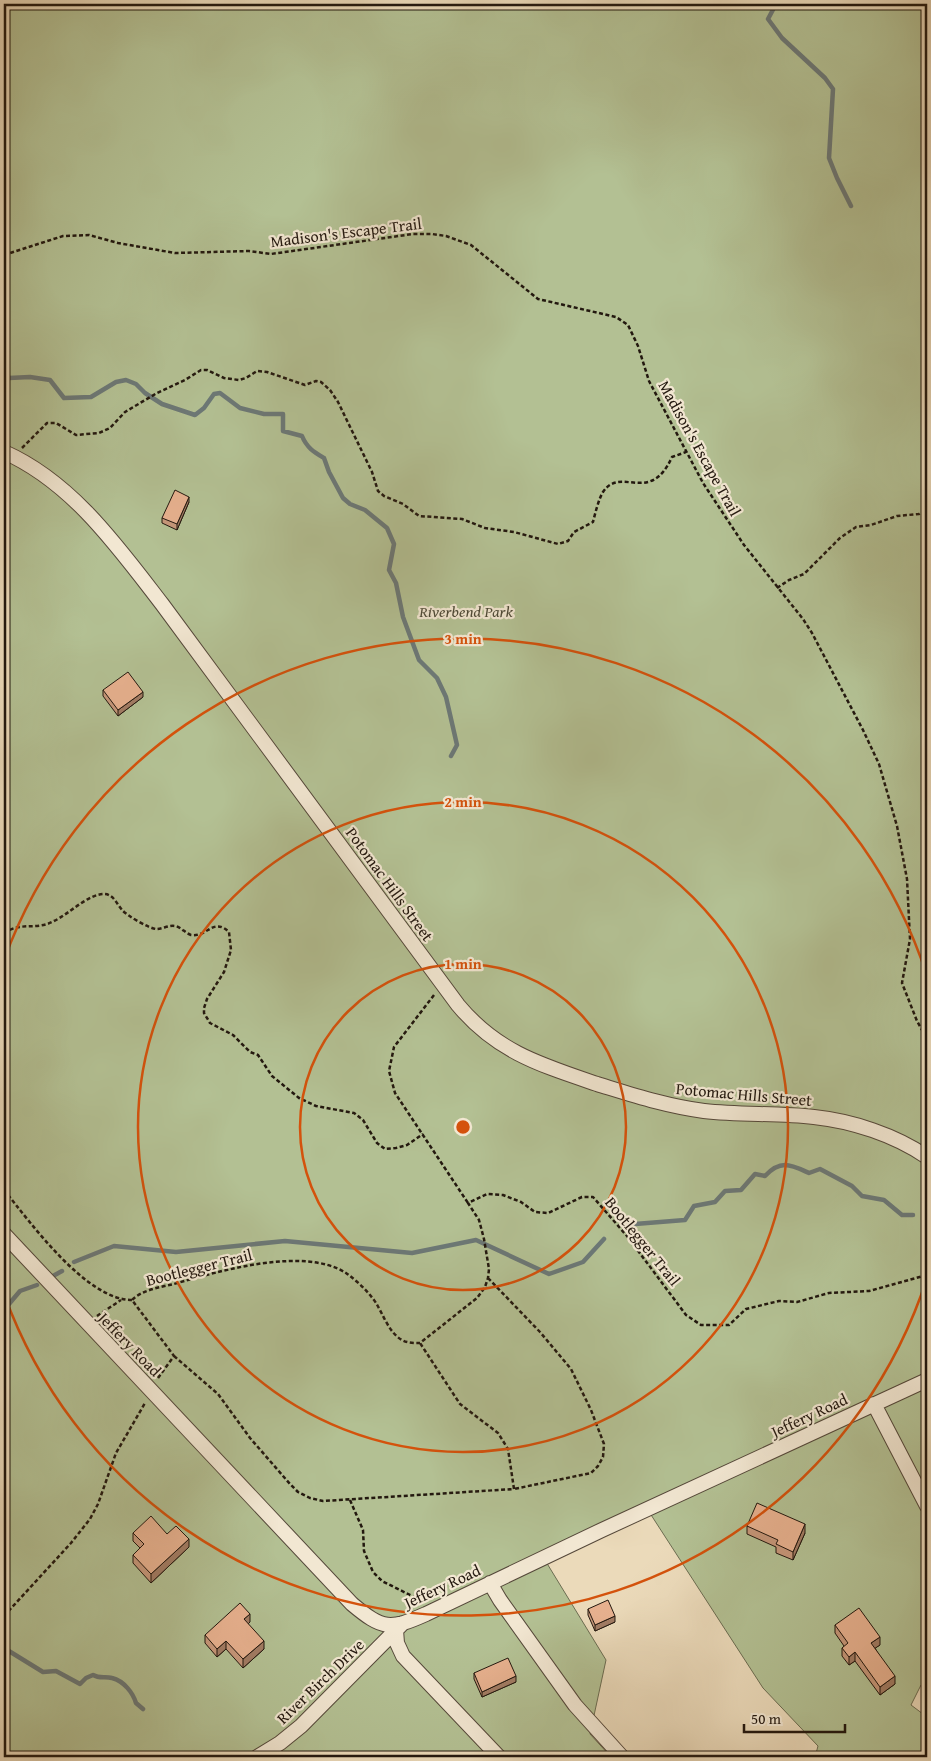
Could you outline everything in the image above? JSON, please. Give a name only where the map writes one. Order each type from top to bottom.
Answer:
[{"type":"street","name":"Potomac Hills Street","points":[[7,454],[26,462],[56,484],[117,546],[168,612],[442,984],[469,1018],[488,1034],[509,1049],[537,1064],[654,1102],[704,1111],[814,1117],[844,1122],[874,1131],[914,1148],[927,1157]]},
{"type":"street","name":"Jeffery Road","points":[[4,1234],[86,1324],[202,1443],[352,1604],[374,1621],[400,1627],[490,1583],[927,1380]]},
{"type":"street","points":[[874,1404],[927,1506]]},
{"type":"street","points":[[490,1583],[500,1600],[575,1705],[622,1757]]},
{"type":"street","points":[[400,1627],[397,1643],[403,1656],[499,1757]]},
{"type":"street","name":"River Birch Drive","points":[[257,1757],[280,1744],[301,1726],[400,1627]]},
{"type":"path","name":"Madison's Escape Trail","points":[[4,255],[63,236],[80,235],[89,235],[118,243],[175,253],[249,251],[271,254],[414,234],[432,234],[446,236],[471,245],[538,299],[616,316],[628,325],[638,346],[649,380],[703,484],[744,545],[812,633],[864,730],[879,764],[897,826],[907,880],[910,939],[902,983],[917,1021],[927,1039]]},
{"type":"path","points":[[7,454],[22,448],[47,423],[56,422],[76,434],[99,433],[110,428],[125,412],[201,370],[207,370],[224,378],[239,380],[257,372],[267,372],[305,385],[316,381],[321,382],[330,390],[338,402],[372,472],[378,491],[384,496],[403,504],[419,516],[462,519],[485,528],[514,532],[558,544],[568,542],[574,532],[593,522],[602,493],[613,484],[630,482],[643,484],[654,481],[668,466],[672,457],[686,452]]},
{"type":"path","points":[[777,588],[789,580],[804,574],[840,538],[856,527],[871,525],[897,516],[919,514],[927,508]]},
{"type":"path","points":[[4,933],[12,927],[41,926],[54,922],[95,896],[106,894],[111,896],[129,916],[155,929],[176,926],[190,934],[198,934],[217,926],[223,926],[229,932],[231,950],[224,972],[207,999],[204,1008],[204,1013],[210,1024],[233,1035],[250,1052],[258,1055],[272,1076],[299,1098],[316,1106],[354,1113],[363,1120],[377,1143],[385,1149],[407,1145],[423,1134]]},
{"type":"path","points":[[442,984],[394,1047],[389,1071],[395,1093],[479,1220],[489,1269],[485,1287],[477,1298],[420,1343],[460,1404],[498,1433],[508,1449],[514,1489]]},
{"type":"path","points":[[4,1190],[70,1268],[120,1300],[132,1300]]},
{"type":"path","name":"Bootlegger Trail","points":[[468,1203],[487,1194],[503,1195],[521,1202],[535,1212],[548,1213],[582,1197],[593,1197],[626,1236],[686,1315],[701,1325],[729,1325],[746,1309],[779,1301],[797,1302],[829,1293],[869,1291],[924,1278],[927,1275]]},
{"type":"path","name":"Bootlegger Trail","points":[[420,1343],[402,1341],[394,1333],[368,1292],[346,1273],[306,1261],[228,1268],[145,1292],[132,1300],[174,1356],[218,1394],[250,1438],[290,1484],[298,1492],[310,1498],[323,1501],[350,1500],[514,1489],[591,1473],[603,1457],[604,1444],[591,1410],[571,1369],[540,1332],[488,1278]]},
{"type":"path","points":[[86,1324],[120,1300]]},
{"type":"path","points":[[4,1616],[71,1543],[90,1518],[98,1504],[116,1453],[151,1391],[174,1356]]},
{"type":"path","points":[[350,1500],[363,1530],[364,1551],[373,1572],[382,1581],[439,1608]]},
{"type":"green space","name":"Riverbend Park","points":[[4,4],[927,4],[927,1680],[921,1685],[911,1705],[927,1717],[927,1757],[815,1757],[818,1746],[763,1688],[644,1504],[540,1552],[606,1660],[590,1734],[611,1757],[210,1757],[208,1755],[199,1757],[4,1757]]},
{"type":"building","points":[[175,490],[189,497],[177,524],[162,518]]},
{"type":"building","points":[[128,672],[143,692],[118,710],[103,690]]},
{"type":"building","points":[[757,1503],[805,1524],[793,1552],[776,1544],[778,1540],[747,1526]]},
{"type":"building","points":[[151,1516],[167,1534],[176,1526],[189,1539],[151,1574],[133,1555],[144,1544],[133,1533]]},
{"type":"building","points":[[608,1600],[615,1616],[595,1625],[588,1609]]},
{"type":"building","points":[[240,1603],[250,1614],[244,1619],[264,1641],[243,1659],[226,1641],[217,1649],[205,1635]]},
{"type":"building","points":[[859,1608],[880,1637],[871,1643],[895,1676],[880,1687],[855,1652],[849,1657],[842,1648],[848,1643],[835,1625]]},
{"type":"building","points":[[508,1658],[516,1676],[482,1692],[474,1673]]},
{"type":"waterway","points":[[776,4],[768,19],[782,38],[825,78],[833,89],[829,158],[851,206]]},
{"type":"waterway","points":[[4,370],[9,378],[30,377],[50,380],[64,398],[91,397],[116,382],[126,380],[136,384],[145,393],[162,404],[195,415],[204,408],[214,394],[220,393],[240,408],[264,414],[283,414],[283,431],[302,436],[309,447],[324,458],[343,498],[350,504],[365,510],[387,528],[394,544],[389,570],[396,583],[403,617],[419,660],[437,678],[446,697],[457,745],[451,756]]},
{"type":"waterway","points":[[635,1224],[685,1220],[694,1206],[715,1202],[725,1191],[741,1190],[755,1174],[765,1176],[781,1165],[791,1166],[809,1173],[820,1169],[852,1186],[862,1196],[884,1200],[902,1215],[913,1215]]},
{"type":"waterway","points":[[74,1262],[114,1246],[176,1252],[285,1241],[412,1253],[476,1240],[549,1274],[583,1262],[604,1239]]},
{"type":"waterway","points":[[53,1276],[62,1271]]},
{"type":"waterway","points":[[4,1307],[20,1291],[37,1285]]},
{"type":"waterway","points":[[4,1648],[43,1672],[56,1671],[80,1684],[86,1678],[93,1675],[116,1680],[127,1688],[133,1695],[136,1703],[143,1709]]}]
